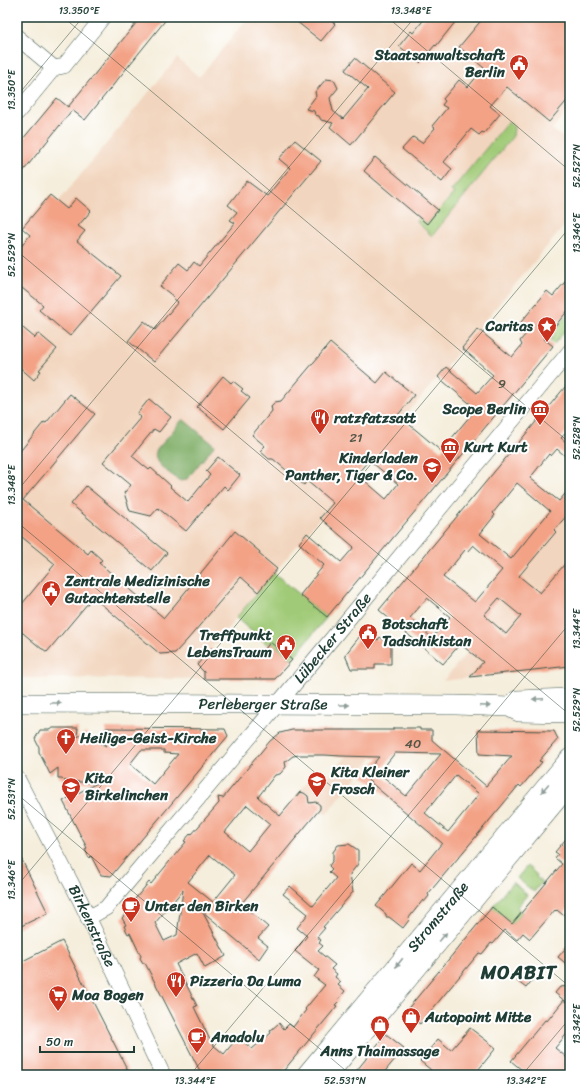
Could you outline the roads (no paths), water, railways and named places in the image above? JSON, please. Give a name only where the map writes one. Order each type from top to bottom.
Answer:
[{"type":"main road","name":"Perleberger Straße","points":[[509,707],[517,700],[570,698]]},
{"type":"main road","name":"Perleberger Straße","points":[[17,703],[448,705],[509,707],[519,712],[570,713]]},
{"type":"main road","name":"Stromstraße","points":[[306,1075],[570,758]]},
{"type":"main road","name":"Stromstraße","points":[[328,1075],[570,784]]},
{"type":"street","points":[[17,113],[54,68],[64,66],[104,17]]},
{"type":"street","points":[[17,37],[54,68]]},
{"type":"street","name":"Lübecker Straße","points":[[88,918],[106,908],[570,351]]},
{"type":"street","name":"Birkenstraße","points":[[17,778],[88,918],[163,1075]]},
{"type":"place","name":"Staatsanwaltschaft Berlin","points":[[519,81]]},
{"type":"place","name":"Caritas","points":[[547,343]]},
{"type":"place","name":"Scope Berlin","points":[[540,426]]},
{"type":"place","name":"ratzfatzsatt","points":[[320,435]]},
{"type":"place","name":"Kurt Kurt","points":[[450,464]]},
{"type":"place","name":"Kinderladen Panther, Tiger & Co.","points":[[432,484]]},
{"type":"place","name":"Zentrale Medizinische Gutachtenstelle","points":[[51,607]]},
{"type":"place","name":"Botschaft Tadschikistan","points":[[368,650]]},
{"type":"place","name":"Treffpunkt LebensTraum","points":[[286,661]]},
{"type":"place","name":"Heilige-Geist-Kirche","points":[[66,755]]},
{"type":"place","name":"Kita Kleiner Frosch","points":[[317,798]]},
{"type":"place","name":"Kita Birkelinchen","points":[[71,804]]},
{"type":"place","name":"Unter den Birken","points":[[131,923]]},
{"type":"place","name":"Pizzeria Da Luma","points":[[176,998]]},
{"type":"place","name":"Moa Bogen","points":[[58,1012]]},
{"type":"place","name":"Autopoint Mitte","points":[[411,1034]]},
{"type":"place","name":"Anns Thaimassage","points":[[380,1042]]},
{"type":"place","name":"Anadolu","points":[[197,1054]]},
{"type":"district","name":"MOABIT","points":[[519,972]]}]
